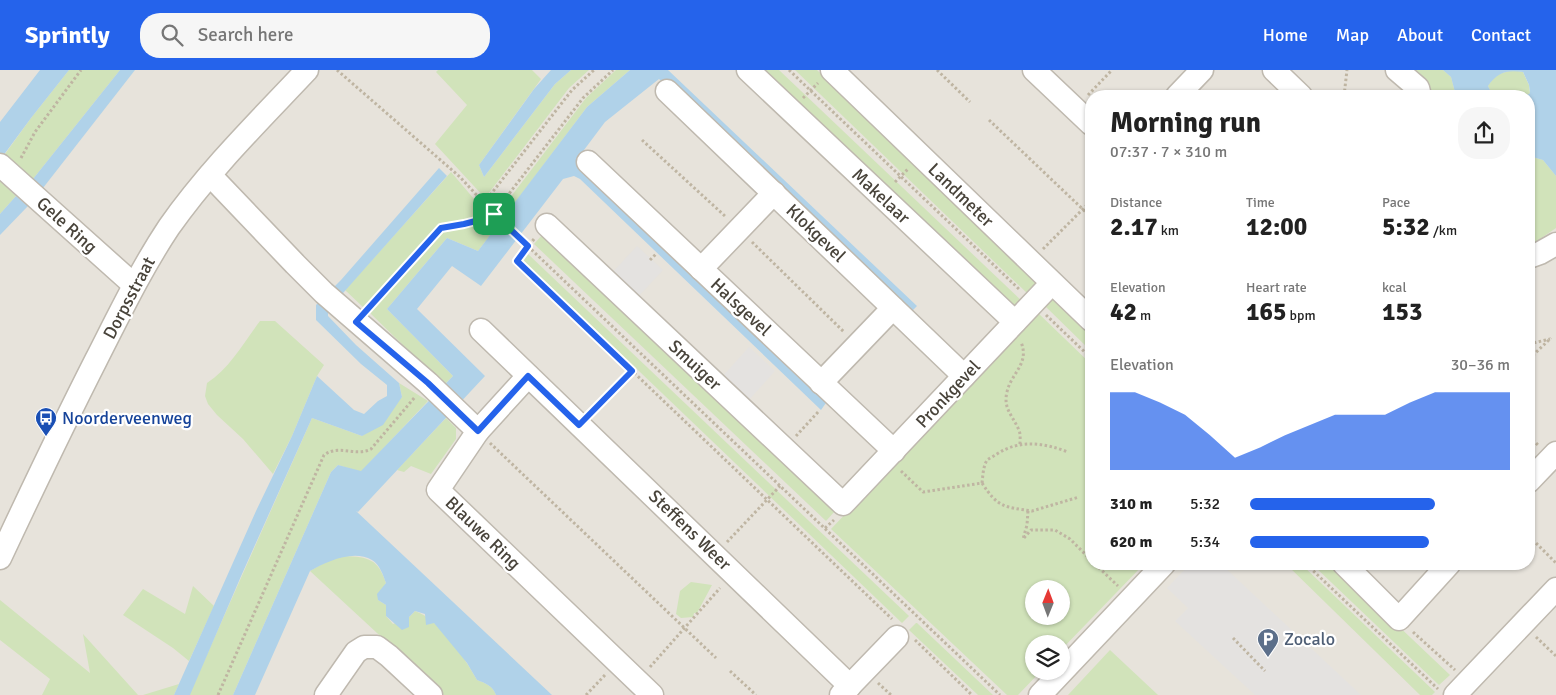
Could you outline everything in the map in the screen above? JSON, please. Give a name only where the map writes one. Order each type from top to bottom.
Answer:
[{"type":"street","name":"Dorpsstraat","points":[[0,558],[56,439],[134,285],[170,227],[210,175],[306,70]]},
{"type":"street","name":"Makelaar","points":[[748,70],[881,196],[1012,325]]},
{"type":"street","points":[[1034,70],[1085,118]]},
{"type":"street","points":[[1183,90],[1202,70]]},
{"type":"street","points":[[1274,70],[1295,90]]},
{"type":"street","points":[[1397,70],[1418,90]]},
{"type":"street","name":"Landmeter","points":[[828,73],[920,155],[1085,314]]},
{"type":"street","name":"Klokgevel","points":[[667,91],[964,376]]},
{"type":"street","name":"Halsgevel","points":[[588,162],[821,383],[891,455]]},
{"type":"street","name":"Gele Ring","points":[[5,169],[134,285]]},
{"type":"street","points":[[210,175],[324,293],[431,386],[470,424],[528,376]]},
{"type":"street","points":[[701,269],[774,193]]},
{"type":"street","name":"Smuiger","points":[[547,226],[843,504]]},
{"type":"street","points":[[1535,255],[1556,244]]},
{"type":"street","name":"Pronkgevel","points":[[843,504],[1052,283]]},
{"type":"street","points":[[821,383],[893,308]]},
{"type":"street","name":"Steffens Weer","points":[[481,330],[734,572],[846,690],[901,632]]},
{"type":"street","name":"Blauwe Ring","points":[[470,424],[438,490],[618,662],[637,690]]},
{"type":"street","points":[[1535,475],[1556,453]]},
{"type":"street","points":[[1040,695],[1158,570]]},
{"type":"street","points":[[1350,570],[1399,619],[1444,570]]},
{"type":"street","points":[[1469,691],[1523,624],[1556,589]]},
{"type":"street","points":[[326,695],[356,652],[364,647],[377,647],[431,695]]},
{"type":"path","points":[[5,169],[19,161],[35,132],[81,70]]},
{"type":"path","points":[[337,70],[460,177],[499,219],[1000,695]]},
{"type":"path","points":[[484,203],[572,90],[594,70]]},
{"type":"path","points":[[353,318],[441,228],[491,217],[583,98],[613,70]]},
{"type":"path","points":[[789,70],[1085,352]]},
{"type":"path","points":[[937,70],[970,102]]},
{"type":"path","points":[[1093,90],[1112,70]]},
{"type":"path","points":[[1345,90],[1347,70]]},
{"type":"path","points":[[791,111],[828,73]]},
{"type":"path","points":[[1075,108],[1085,98]]},
{"type":"path","points":[[989,120],[1083,209],[1030,262]]},
{"type":"path","points":[[642,140],[739,230],[857,345]]},
{"type":"path","points":[[881,196],[920,155]]},
{"type":"path","points":[[547,226],[517,261],[767,499],[901,632],[972,695]]},
{"type":"path","points":[[650,260],[655,256]]},
{"type":"path","points":[[1012,325],[1025,351],[1022,363],[1007,391],[1005,406],[1020,430],[1020,444]]},
{"type":"path","points":[[1535,342],[1551,338],[1535,353]]},
{"type":"path","points":[[579,425],[632,371]]},
{"type":"path","points":[[218,695],[324,455],[330,451],[364,452],[371,448],[431,386]]},
{"type":"path","points":[[784,449],[819,411]]},
{"type":"path","points":[[470,424],[716,658]]},
{"type":"path","points":[[1068,452],[1049,445],[1020,444],[1004,450],[988,460],[983,470],[982,483],[1003,507],[1028,511],[1079,497]]},
{"type":"path","points":[[891,455],[922,492],[982,483]]},
{"type":"path","points":[[715,555],[780,486]]},
{"type":"path","points":[[1028,511],[1023,539],[1031,530],[1055,530],[1070,539],[1085,554]]},
{"type":"path","points":[[1535,542],[1556,563]]},
{"type":"path","points":[[1101,570],[1131,598]]},
{"type":"path","points":[[1312,570],[1444,695]]},
{"type":"path","points":[[637,690],[654,664],[734,572]]},
{"type":"path","points":[[1399,619],[1469,691]]},
{"type":"path","points":[[1523,624],[1556,656]]},
{"type":"path","points":[[1233,638],[1265,671]]},
{"type":"path","points":[[586,695],[618,662]]},
{"type":"path","points":[[730,672],[756,695]]},
{"type":"shaded area","points":[[0,70],[1508,70],[1528,90],[1085,90],[1085,570],[1535,570],[1535,96],[1556,117],[1556,695],[0,695]]},
{"type":"shaded area","points":[[637,246],[663,270],[636,299],[610,275]]},
{"type":"shaded area","points":[[749,347],[775,371],[747,402],[721,378]]},
{"type":"shaded area","name":"Zocalo","points":[[1184,570],[1227,570],[1361,695],[1255,695],[1175,621],[1188,608],[1167,588]]},
{"type":"green space","points":[[69,70],[120,70],[33,179],[5,154]]},
{"type":"green space","points":[[438,70],[532,70],[541,79],[479,165],[484,177],[555,84],[571,70],[589,70],[569,88],[485,198],[435,144],[467,105],[436,72]]},
{"type":"green space","points":[[616,70],[630,70],[587,107],[505,216],[500,211],[586,98]]},
{"type":"green space","points":[[757,70],[779,70],[1024,303],[1015,312]]},
{"type":"green space","points":[[795,70],[817,70],[1039,285],[1029,295]]},
{"type":"green space","points":[[1412,70],[1443,70],[1451,77],[1454,90],[1431,90]]},
{"type":"green space","points":[[1513,70],[1523,72],[1530,90],[1490,90],[1488,86],[1495,75]]},
{"type":"green space","points":[[1535,158],[1543,160],[1556,176],[1556,228],[1535,242]]},
{"type":"green space","points":[[451,172],[486,213],[481,218],[440,223],[364,308],[345,290]]},
{"type":"green space","points":[[0,181],[16,196],[0,214]]},
{"type":"green space","points":[[493,220],[498,225],[478,251],[447,238],[387,309],[453,376],[444,385],[369,312],[442,229]]},
{"type":"green space","points":[[543,234],[835,511],[826,521],[534,244]]},
{"type":"green space","points":[[528,254],[909,616],[902,623],[522,259]]},
{"type":"green space","points":[[1053,297],[1085,327],[1085,345],[1044,305]]},
{"type":"green space","points":[[1037,312],[1085,358],[1085,570],[1138,570],[1070,641],[1070,635],[1025,635],[1025,680],[1032,680],[1018,695],[1007,695],[831,529]]},
{"type":"green space","points":[[260,321],[275,321],[324,365],[317,376],[292,436],[273,474],[243,439],[217,415],[208,404],[205,396],[207,383],[230,362]]},
{"type":"green space","points":[[399,383],[428,401],[361,472],[338,465],[331,472],[233,695],[189,695],[312,418],[362,436],[402,397]]},
{"type":"green space","points":[[446,418],[456,428],[456,439],[431,474],[411,466],[404,472],[397,470]]},
{"type":"green space","points":[[344,556],[366,559],[376,564],[380,569],[386,583],[378,600],[386,605],[386,616],[393,624],[409,617],[415,611],[433,622],[450,640],[477,680],[491,687],[496,695],[444,695],[310,571],[329,560]]},
{"type":"green space","points":[[1292,570],[1307,570],[1435,692],[1432,695],[1420,695]]},
{"type":"green space","points":[[1318,570],[1339,570],[1450,675],[1439,685]]},
{"type":"green space","points":[[691,582],[712,585],[697,613],[694,613],[693,617],[681,618],[676,614],[680,591]]},
{"type":"green space","points":[[193,586],[214,606],[189,661],[173,648],[123,615],[143,589],[185,614]]},
{"type":"green space","points":[[0,600],[90,673],[83,634],[138,695],[42,695],[50,679],[0,640]]},
{"type":"green space","points":[[916,623],[993,695],[978,695],[909,630]]},
{"type":"green space","points":[[1110,650],[1158,695],[1068,695]]},
{"type":"green space","points":[[179,684],[174,695],[143,695]]},
{"type":"water","points":[[40,70],[69,70],[0,160],[0,122]]},
{"type":"water","points":[[120,70],[135,70],[43,188],[33,179]]},
{"type":"water","points":[[551,70],[571,70],[555,84],[484,177],[479,165],[534,89]]},
{"type":"water","points":[[630,70],[668,70],[917,306],[910,313],[659,79],[605,122],[578,158],[828,400],[821,410],[580,179],[574,176],[563,179],[481,286],[452,266],[417,309],[485,376],[358,512],[356,511],[552,695],[496,695],[491,687],[477,680],[467,663],[434,623],[426,625],[425,614],[415,611],[409,617],[409,627],[402,630],[386,616],[386,605],[378,600],[377,594],[386,583],[379,567],[375,562],[365,557],[348,556],[310,571],[255,695],[233,695],[331,472],[338,465],[361,471],[453,376],[387,309],[447,238],[478,251],[587,107]]},
{"type":"water","points":[[1443,70],[1556,70],[1556,176],[1543,160],[1535,158],[1535,90],[1530,90],[1523,72],[1512,71],[1499,75],[1488,86],[1490,90],[1454,90],[1451,77]]},
{"type":"water","points":[[439,168],[447,176],[328,310],[328,316],[356,345],[399,383],[402,397],[383,425],[362,436],[312,418],[190,695],[174,695],[256,511],[292,436],[317,376],[354,410],[364,414],[378,401],[387,396],[387,385],[361,364],[316,320],[316,305],[341,280]]},
{"type":"water","points":[[16,196],[28,206],[0,235],[0,214]]},
{"type":"place","name":"Noorderveenweg","points":[[46,437]]},
{"type":"place","name":"Zocalo","points":[[1268,658]]},
{"type":"route","points":[[494,214],[528,246],[517,261],[632,371],[579,425],[528,376],[478,431],[428,383],[356,322],[441,228],[491,217],[494,214]]}]
